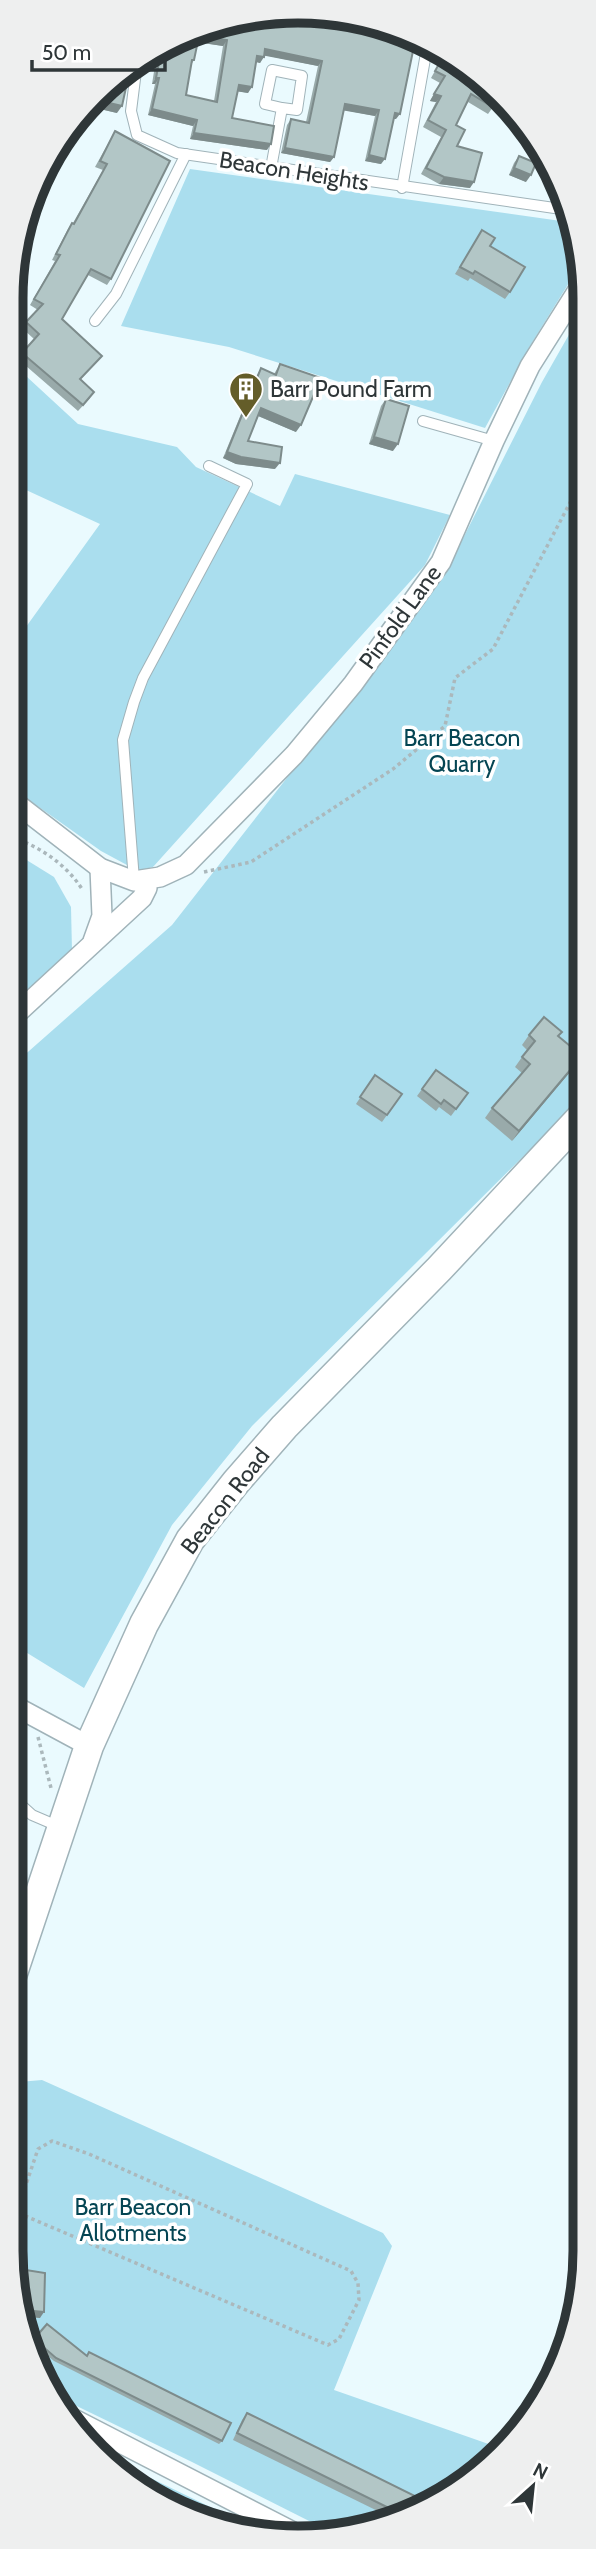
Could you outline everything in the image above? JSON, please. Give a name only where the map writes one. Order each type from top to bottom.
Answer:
[{"type":"main road","name":"Beacon Road","points":[[23,1931],[50,1823],[89,1746],[144,1624],[190,1540],[284,1427],[439,1269],[573,1126]]},
{"type":"street","name":"Pinfold Lane","points":[[140,880],[186,865],[294,755],[361,673],[441,562],[530,366],[573,298]]},
{"type":"street","points":[[23,808],[100,868],[140,880],[147,888],[142,898],[23,1008]]},
{"type":"street","points":[[90,948],[102,916],[100,868]]},
{"type":"street","points":[[23,1710],[89,1746]]},
{"type":"street","points":[[83,2423],[282,2526]]},
{"type":"lane","name":"Beacon Heights","points":[[402,188],[426,54]]},
{"type":"lane","points":[[271,70],[302,76],[297,110],[282,108],[265,104],[271,70]]},
{"type":"lane","name":"Beacon Heights","points":[[135,77],[131,111],[137,135],[177,153],[402,188],[558,209]]},
{"type":"lane","points":[[271,168],[282,108]]},
{"type":"lane","name":"Beacon Heights","points":[[94,321],[116,294],[186,154]]},
{"type":"lane","points":[[423,421],[494,441]]},
{"type":"lane","points":[[140,880],[124,740],[134,702],[143,678],[247,484],[209,466]]},
{"type":"lane","points":[[23,1807],[32,1815],[50,1823]]},
{"type":"path","points":[[186,865],[205,872],[251,862],[394,769],[445,726],[455,678],[493,649],[573,497]]},
{"type":"path","points":[[23,841],[70,871],[86,896]]},
{"type":"path","points":[[32,1715],[52,1793],[50,1823]]},
{"type":"path","points":[[23,2192],[38,2150],[52,2141],[89,2154],[351,2271],[358,2283],[359,2300],[339,2339],[328,2345],[23,2215]]},
{"type":"green space","points":[[190,169],[562,221],[571,262],[573,277],[530,346],[485,428],[229,347],[121,326]]},
{"type":"green space","name":"Barr Beacon Quarry","points":[[573,328],[573,1107],[252,1426],[172,1525],[84,1688],[23,1650],[23,1056],[172,925],[443,578],[542,382]]},
{"type":"green space","points":[[23,373],[78,424],[177,447],[196,467],[280,506],[295,474],[450,515],[425,565],[153,867],[138,871],[101,851],[23,796],[23,631],[100,524],[23,489]]},
{"type":"green space","points":[[23,858],[54,877],[71,907],[72,951],[23,993]]},
{"type":"green space","name":"Barr Beacon Allotments","points":[[42,2080],[383,2233],[392,2246],[334,2390],[493,2446],[451,2480],[420,2498],[369,2517],[319,2526],[68,2402],[51,2373],[37,2339],[25,2287],[23,2082]]},
{"type":"green space","points":[[127,2467],[235,2519],[176,2498]]},
{"type":"shaded area","points":[[53,173],[54,176],[35,218]]},
{"type":"building","points":[[280,23],[316,23],[352,28],[386,37],[410,47],[409,50],[413,51],[400,114],[395,113],[385,159],[369,155],[379,110],[345,104],[334,157],[285,148],[291,119],[309,123],[322,61],[265,49],[264,57],[257,56],[252,87],[239,85],[232,118],[274,126],[271,144],[194,133],[197,120],[152,109],[159,78],[156,78],[159,60],[198,42],[186,95],[217,102],[227,40],[209,37],[244,28]]},
{"type":"building","points":[[440,62],[494,105],[493,107],[471,94],[456,125],[465,130],[457,146],[482,153],[474,182],[444,177],[426,168],[446,130],[428,120],[441,96],[434,94],[445,76],[435,71]]},
{"type":"building","points":[[127,83],[122,106],[105,101]]},
{"type":"building","points":[[115,131],[170,161],[111,279],[91,269],[62,319],[102,356],[80,379],[94,392],[83,405],[23,352],[39,334],[26,322],[43,304],[34,299],[60,255],[56,254],[72,223],[74,224],[107,164],[100,161]]},
{"type":"building","points":[[519,156],[536,163],[531,175],[514,168]]},
{"type":"building","points":[[482,230],[495,238],[490,246],[525,267],[510,292],[475,271],[473,274],[460,267]]},
{"type":"building","points":[[280,364],[321,378],[301,425],[261,408],[248,441],[282,447],[280,463],[227,452],[261,368],[276,375]]},
{"type":"building","points":[[386,399],[409,406],[398,444],[374,437]]},
{"type":"building","points":[[544,1017],[562,1032],[558,1036],[573,1048],[573,1067],[519,1131],[492,1108],[530,1064],[522,1057],[535,1041],[529,1035]]},
{"type":"building","points":[[436,1070],[468,1093],[456,1109],[444,1100],[441,1104],[422,1089]]},
{"type":"building","points":[[375,1075],[402,1094],[387,1115],[360,1097]]},
{"type":"building","points":[[26,2270],[45,2273],[44,2312],[29,2311],[25,2286]]},
{"type":"building","points":[[47,2324],[87,2356],[89,2352],[231,2423],[222,2441],[56,2358],[39,2343],[36,2336]]},
{"type":"building","points":[[247,2413],[419,2498],[392,2510],[237,2433]]},
{"type":"place","name":"Barr Pound Farm","points":[[246,419]]}]
